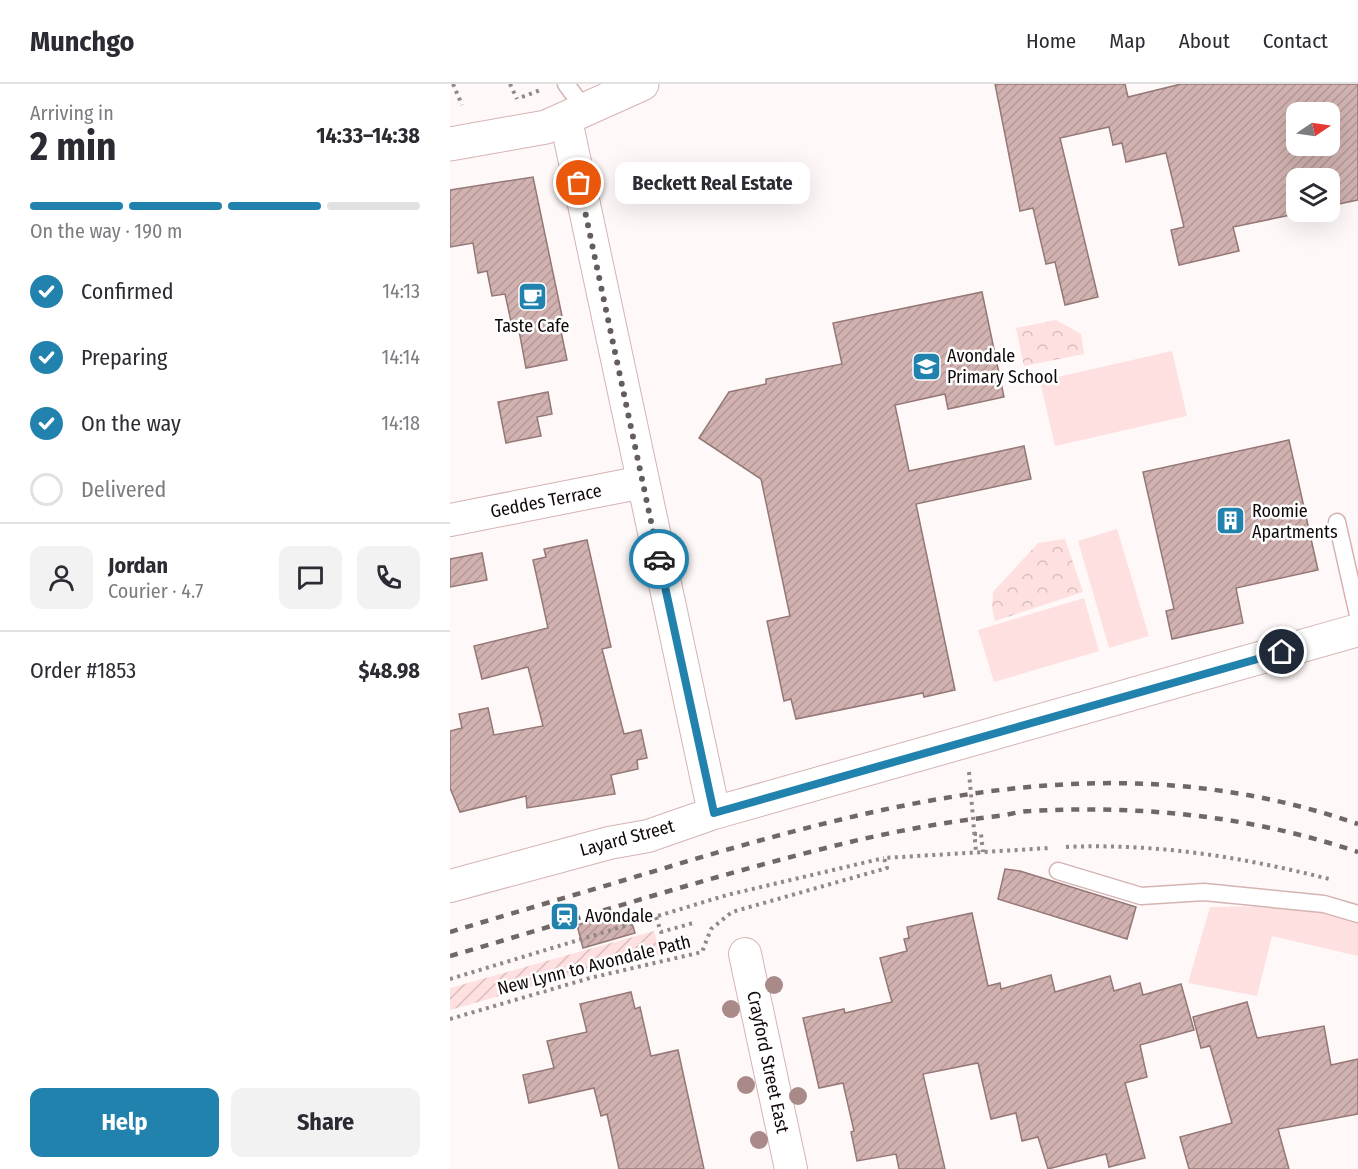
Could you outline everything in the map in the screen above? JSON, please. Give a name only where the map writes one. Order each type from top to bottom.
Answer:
[{"type":"main road","points":[[450,144],[526,131],[576,115],[642,84]]},
{"type":"street","points":[[576,115],[643,482],[714,813]]},
{"type":"street","name":"Geddes Terrace","points":[[450,520],[643,482]]},
{"type":"street","name":"Layard Street","points":[[450,886],[609,843],[648,836],[714,813],[1358,630]]},
{"type":"street","name":"Crayford Street East","points":[[745,954],[791,1169]]},
{"type":"lane","points":[[566,84],[576,115]]},
{"type":"lane","points":[[1337,522],[1358,615]]},
{"type":"lane","points":[[1058,871],[1140,896],[1204,892],[1324,904],[1358,914]]},
{"type":"path","points":[[453,84],[462,105]]},
{"type":"path","points":[[510,84],[517,99]]},
{"type":"path","points":[[968,764],[976,852]]},
{"type":"path","points":[[974,834],[981,834],[983,852]]},
{"type":"path","points":[[1125,847],[1209,854],[1261,862],[1334,880]]},
{"type":"path","points":[[450,979],[727,895],[884,858],[993,851]]},
{"type":"path","name":"New Lynn to Avondale Path","points":[[450,1019],[590,978],[702,952],[711,929],[732,912],[887,868],[884,858]]},
{"type":"path","points":[[656,917],[661,932],[693,922]]},
{"type":"green space","points":[[1056,320],[1081,334],[1084,354],[1024,366],[1016,328]]},
{"type":"green space","points":[[1172,351],[1187,416],[1055,446],[1040,381]]},
{"type":"green space","points":[[1117,529],[1149,636],[1109,648],[1078,541]]},
{"type":"green space","points":[[1065,539],[1083,592],[995,621],[992,608],[993,592],[1038,543]]},
{"type":"green space","points":[[1084,598],[1099,651],[994,682],[978,630]]},
{"type":"green space","points":[[1210,907],[1285,907],[1341,916],[1358,922],[1358,956],[1272,936],[1257,996],[1188,983]]},
{"type":"green space","points":[[654,931],[658,944],[688,935],[692,947],[588,971],[450,1010],[450,988]]},
{"type":"building","points":[[995,84],[1125,84],[1128,97],[1181,84],[1358,84],[1358,200],[1340,204],[1340,168],[1286,168],[1286,216],[1233,227],[1239,251],[1179,265],[1171,230],[1184,227],[1166,153],[1126,162],[1122,143],[1113,145],[1109,127],[1060,138],[1098,297],[1065,305],[1055,262],[1046,264],[1033,208],[1020,211]]},
{"type":"building","points":[[533,177],[562,316],[558,317],[567,360],[526,368],[518,325],[512,326],[505,294],[492,296],[487,271],[478,273],[473,243],[450,247],[450,190]]},
{"type":"building","points":[[982,292],[1004,397],[948,409],[945,394],[895,405],[909,471],[1024,446],[1031,479],[916,504],[955,690],[924,697],[923,693],[796,719],[791,699],[784,701],[767,621],[790,616],[761,479],[699,438],[729,392],[766,384],[766,379],[842,364],[833,323]]},
{"type":"building","points":[[548,392],[552,414],[537,417],[541,436],[506,443],[498,402]]},
{"type":"building","name":"Roomie Apartments","points":[[1289,440],[1318,570],[1236,588],[1243,623],[1172,639],[1166,611],[1174,609],[1143,472]]},
{"type":"building","points":[[587,540],[611,647],[602,649],[624,734],[641,730],[647,758],[637,760],[638,769],[611,775],[615,794],[527,808],[526,796],[460,812],[450,788],[450,731],[462,728],[459,714],[488,708],[494,735],[543,726],[528,667],[482,679],[474,646],[548,628],[533,560],[546,557],[544,549]]},
{"type":"building","points":[[482,553],[487,580],[450,587],[450,559]]},
{"type":"building","points":[[1005,869],[1020,871],[1136,907],[1127,939],[998,899]]},
{"type":"building","points":[[628,910],[635,933],[583,948],[577,925]]},
{"type":"building","points":[[972,913],[988,986],[1000,983],[1001,989],[1051,975],[1055,992],[1110,976],[1114,991],[1140,983],[1143,995],[1181,984],[1194,1030],[1140,1045],[1147,1077],[1125,1083],[1145,1158],[1109,1167],[1106,1154],[1048,1169],[1038,1137],[1022,1141],[1016,1113],[991,1119],[978,1063],[923,1074],[945,1169],[899,1169],[896,1154],[857,1161],[851,1132],[854,1131],[843,1083],[819,1088],[803,1018],[844,1009],[845,1013],[892,1002],[880,958],[907,951],[904,939],[909,938],[907,927]]},
{"type":"building","points":[[631,992],[635,1009],[640,1007],[651,1056],[678,1050],[704,1169],[619,1169],[607,1114],[601,1116],[594,1088],[529,1103],[523,1075],[554,1068],[547,1041],[587,1032],[580,1004]]},
{"type":"building","points":[[1247,1002],[1257,1038],[1324,1026],[1331,1065],[1358,1059],[1358,1114],[1278,1129],[1289,1169],[1189,1169],[1180,1137],[1232,1123],[1210,1046],[1201,1048],[1193,1017]]},
{"type":"railway","points":[[450,932],[688,861],[855,816],[938,799],[1021,788],[1104,783],[1188,787],[1272,800],[1358,824]]},
{"type":"railway","points":[[450,956],[837,845],[928,826],[1026,811],[1114,810],[1196,816],[1278,830],[1358,852]]},
{"type":"way so far","points":[[579,183],[659,559]]},
{"type":"place","name":"Beckett Real Estate","points":[[579,183]]},
{"type":"place","name":"Taste Cafe","points":[[532,297]]},
{"type":"place","name":"Avondale Primary School","points":[[926,366]]},
{"type":"place","name":"Roomie Apartments","points":[[1231,521]]},
{"type":"place","name":"Avondale","points":[[564,916]]},
{"type":"route","points":[[659,559],[714,813],[1282,652]]}]
